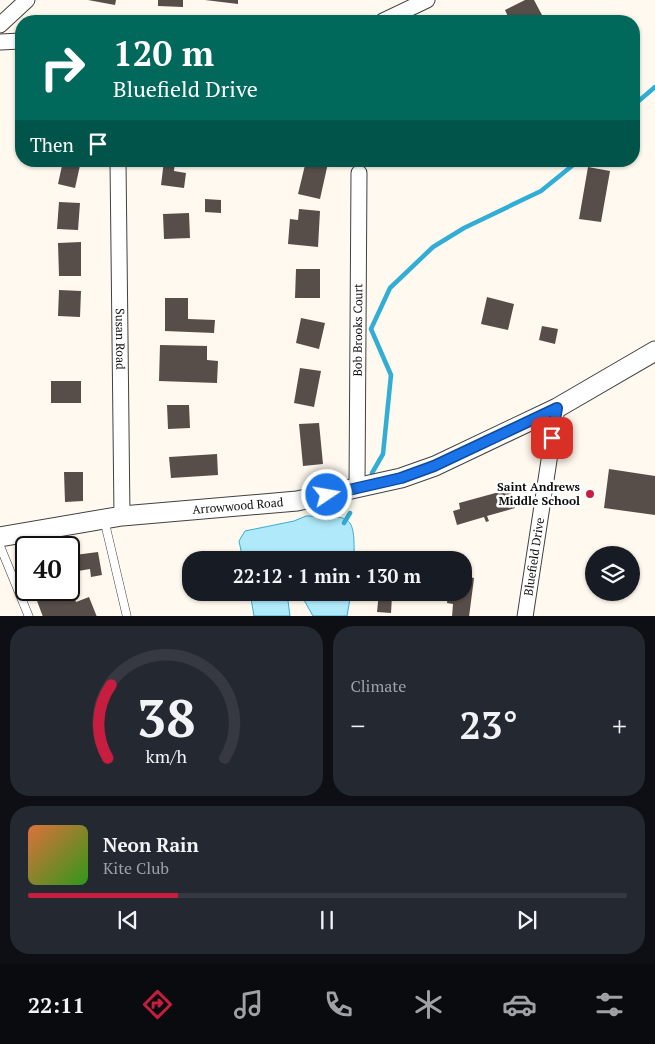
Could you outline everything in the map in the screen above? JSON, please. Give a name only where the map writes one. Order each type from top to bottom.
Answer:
[{"type":"street","points":[[0,25],[27,0]]},
{"type":"street","points":[[396,15],[427,0]]},
{"type":"street","points":[[0,42],[15,41]]},
{"type":"street","name":"Susan Road","points":[[113,518],[118,167]]},
{"type":"street","name":"Bob Brooks Court","points":[[357,488],[359,173]]},
{"type":"street","name":"Arrowwood Road","points":[[0,537],[113,518],[297,501],[401,478],[434,466],[557,408],[655,351]]},
{"type":"street","name":"Bluefield Drive","points":[[525,616],[557,408]]},
{"type":"lane","points":[[113,518],[127,616]]},
{"type":"lane","points":[[0,546],[29,616]]},
{"type":"water","points":[[306,516],[333,517],[347,520],[351,525],[353,533],[354,551],[241,551],[239,541],[245,531],[294,521]]},
{"type":"water","points":[[251,601],[288,601],[290,616],[254,616]]},
{"type":"water","points":[[305,601],[350,601],[347,616],[313,616]]},
{"type":"building","points":[[88,0],[116,0],[115,5]]},
{"type":"building","points":[[158,0],[183,0],[183,7],[158,6]]},
{"type":"building","points":[[205,0],[238,0],[238,4]]},
{"type":"building","points":[[525,0],[534,0],[542,15],[507,15],[505,10]]},
{"type":"building","points":[[62,167],[80,167],[75,188],[58,184]]},
{"type":"building","points":[[163,167],[174,167],[174,171],[186,173],[184,188],[161,185]]},
{"type":"building","points":[[305,167],[327,167],[320,199],[298,194]]},
{"type":"building","points":[[588,167],[610,171],[601,222],[579,219]]},
{"type":"building","points":[[205,199],[221,200],[221,213],[205,212]]},
{"type":"building","points":[[59,202],[80,203],[78,230],[57,229]]},
{"type":"building","points":[[299,209],[320,211],[318,247],[288,244],[290,219],[298,220]]},
{"type":"building","points":[[189,213],[190,238],[164,239],[163,214]]},
{"type":"building","points":[[81,242],[81,276],[59,276],[58,243]]},
{"type":"building","points":[[296,269],[320,269],[320,298],[295,298]]},
{"type":"building","points":[[59,290],[81,291],[80,317],[58,316]]},
{"type":"building","points":[[487,297],[514,304],[508,330],[481,324]]},
{"type":"building","points":[[165,298],[188,298],[188,319],[215,320],[214,333],[165,331]]},
{"type":"building","points":[[301,318],[325,323],[319,349],[296,343]]},
{"type":"building","points":[[542,326],[558,329],[555,344],[539,340]]},
{"type":"building","points":[[160,345],[207,346],[207,360],[218,361],[217,383],[159,381]]},
{"type":"building","points":[[300,368],[321,371],[314,407],[294,403]]},
{"type":"building","points":[[51,381],[81,381],[81,403],[51,403]]},
{"type":"building","points":[[167,405],[189,405],[190,428],[168,429]]},
{"type":"building","points":[[319,423],[323,464],[303,466],[299,424]]},
{"type":"building","points":[[217,454],[218,475],[171,478],[169,457]]},
{"type":"building","points":[[609,469],[655,476],[655,515],[604,508]]},
{"type":"building","points":[[64,472],[83,472],[83,501],[65,502]]},
{"type":"building","points":[[510,489],[515,508],[487,516],[489,521],[486,522],[484,517],[457,525],[453,511],[460,509],[459,503]]},
{"type":"building","points":[[98,552],[102,575],[91,577],[90,569],[80,571],[80,554]]},
{"type":"building","points":[[472,578],[474,578],[472,594]]},
{"type":"building","points":[[89,597],[97,616],[43,616],[37,601],[76,602]]},
{"type":"building","points":[[378,601],[392,601],[391,613],[377,612]]},
{"type":"building","points":[[447,601],[471,601],[469,616],[452,616],[453,604],[447,603]]},
{"type":"waterway","points":[[640,100],[655,87]]},
{"type":"waterway","points":[[372,473],[383,454],[391,375],[371,329],[390,288],[433,247],[464,228],[541,191],[571,167]]},
{"type":"waterway","points":[[344,523],[350,513]]},
{"type":"place","name":"Saint Andrews Middle School","points":[[590,494]]},
{"type":"route","points":[[327,495],[401,478],[434,466],[557,408],[552,438]]}]
